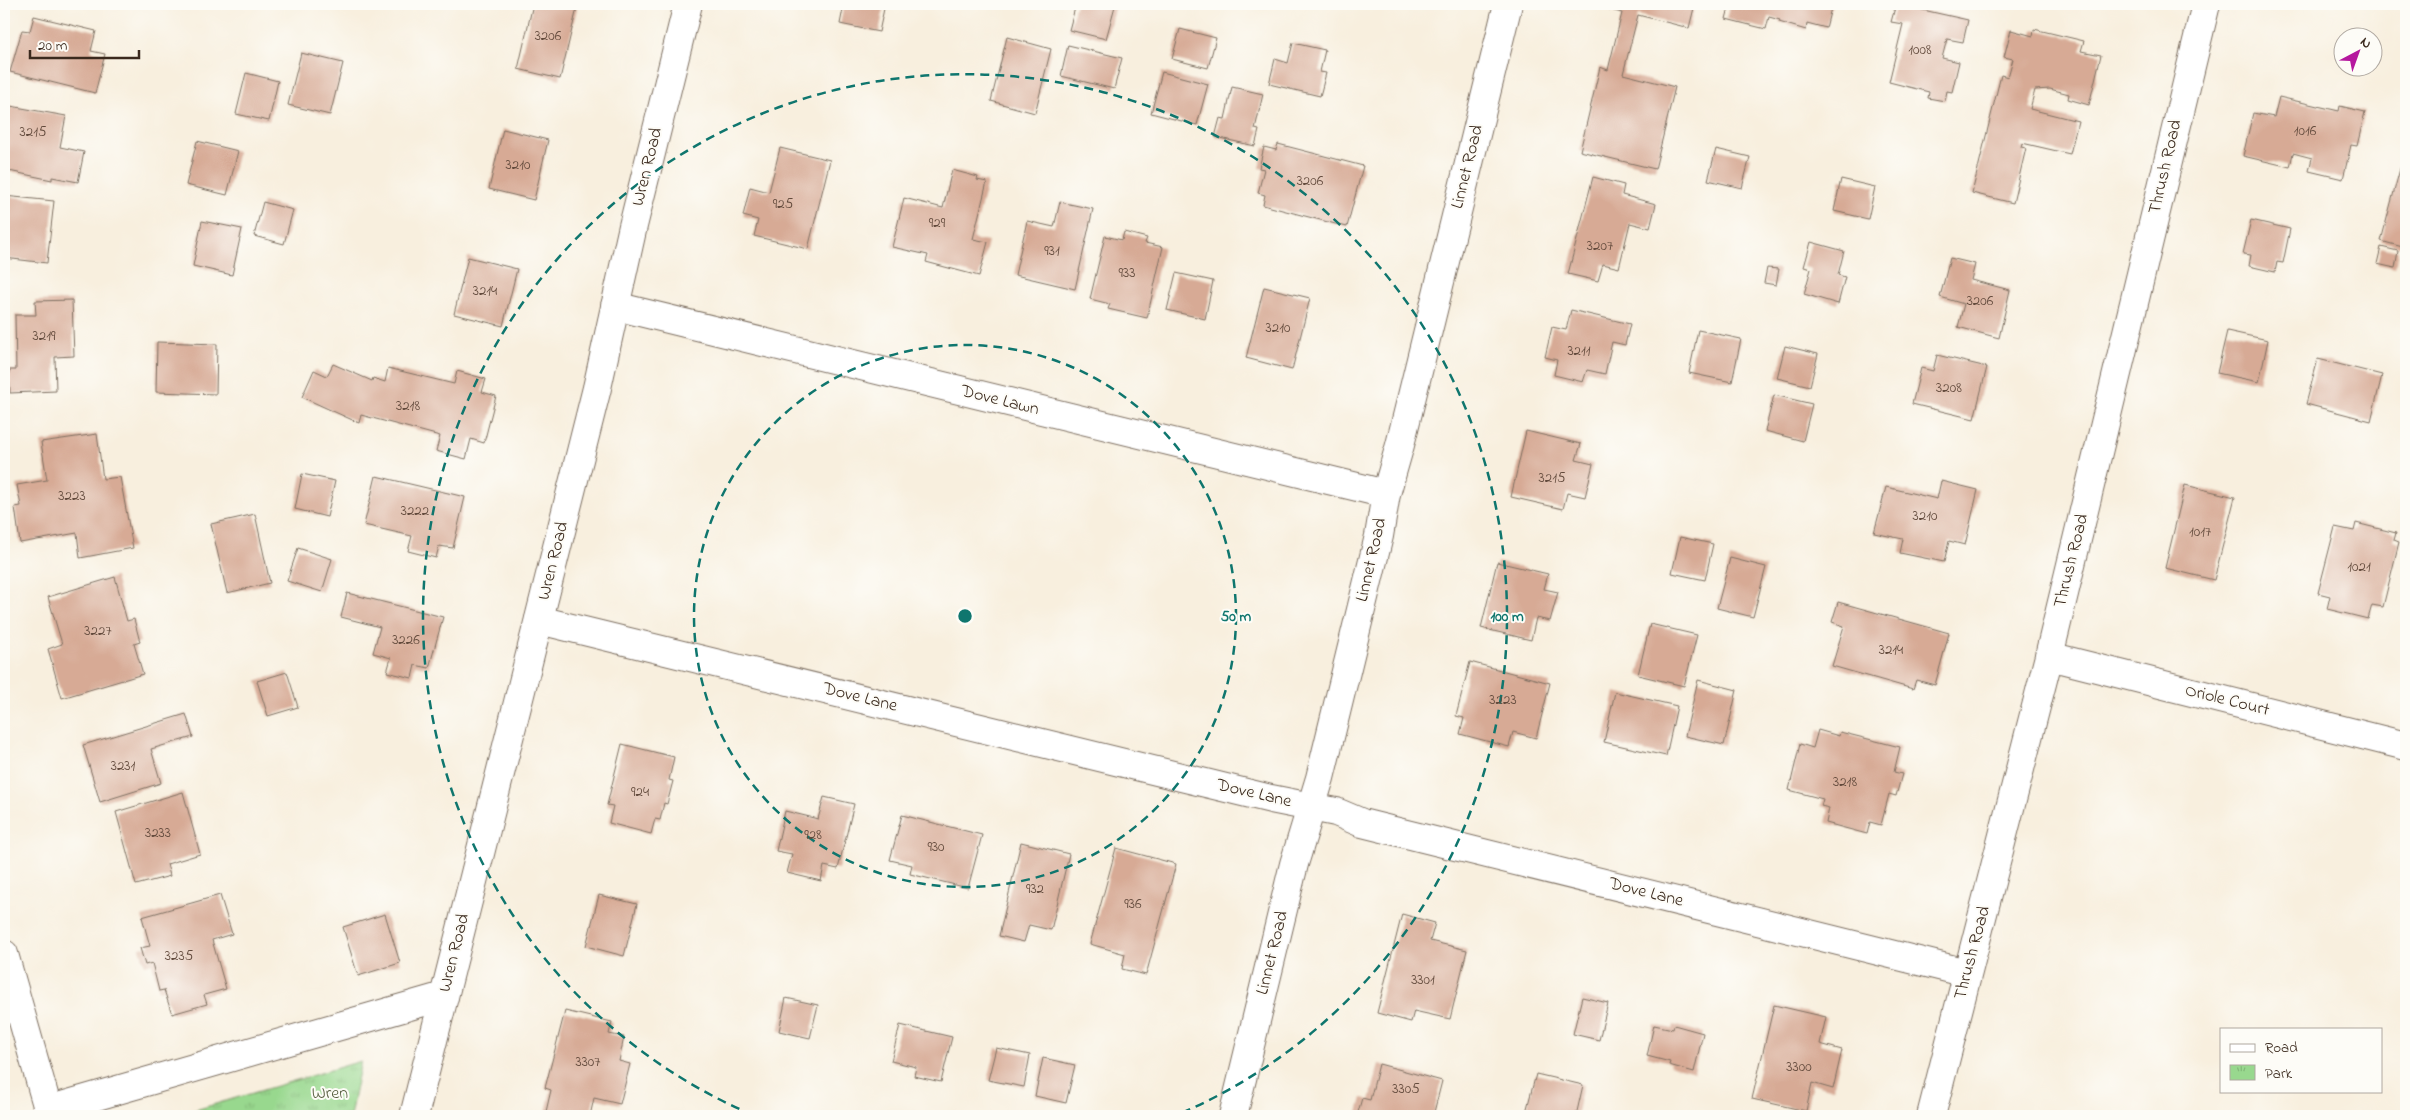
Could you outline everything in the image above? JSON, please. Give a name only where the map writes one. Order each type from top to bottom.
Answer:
[{"type":"street","name":"Wren Road","points":[[414,1116],[539,620],[688,4]]},
{"type":"street","name":"Linnet Road","points":[[1233,1116],[1294,864],[1311,806],[1379,536],[1386,494],[1400,444],[1508,4]]},
{"type":"street","name":"Thrush Road","points":[[1931,1116],[2049,656],[2206,4]]},
{"type":"street","name":"Dove Lawn","points":[[615,306],[1386,494]]},
{"type":"street","name":"Dove Lane","points":[[539,620],[1271,799],[1336,812],[1362,823],[1967,973]]},
{"type":"street","name":"Oriole Court","points":[[2049,656],[2406,746]]},
{"type":"street","points":[[4,954],[49,1113],[444,996]]},
{"type":"green space","name":"Wren","points":[[361,1061],[350,1116],[175,1116]]},
{"type":"building","points":[[533,4],[578,4],[560,79],[518,69]]},
{"type":"building","points":[[844,4],[885,4],[879,32],[840,24]]},
{"type":"building","points":[[1076,4],[1115,6],[1106,39],[1069,30]]},
{"type":"building","points":[[1588,4],[1695,4],[1689,28],[1638,15],[1623,74],[1675,87],[1655,169],[1580,151],[1600,67],[1608,70],[1622,13]]},
{"type":"building","points":[[1730,4],[1832,4],[1826,28],[1807,23],[1806,30],[1769,17],[1766,29],[1726,19]]},
{"type":"building","points":[[1896,4],[1968,20],[1963,42],[1947,39],[1942,58],[1959,62],[1952,92],[1947,91],[1945,101],[1928,98],[1929,92],[1889,82],[1903,24],[1891,22]]},
{"type":"building","points":[[34,16],[96,31],[91,51],[105,54],[95,93],[10,72],[22,30],[30,31]]},
{"type":"building","points":[[1180,29],[1216,38],[1208,68],[1172,59]]},
{"type":"building","points":[[2034,29],[2084,41],[2081,51],[2101,55],[2089,105],[2068,99],[2069,94],[2050,89],[2035,90],[2030,109],[2078,121],[2070,154],[2022,143],[2021,147],[2026,148],[2013,203],[1972,193],[2001,75],[2008,77],[2013,59],[2004,57],[2011,30],[2033,36]]},
{"type":"building","points":[[1007,37],[1051,49],[1035,113],[991,101]]},
{"type":"building","points":[[1293,43],[1325,50],[1320,72],[1326,73],[1320,96],[1269,84],[1275,59],[1288,63]]},
{"type":"building","points":[[1068,45],[1122,58],[1114,89],[1061,76]]},
{"type":"building","points":[[301,53],[343,63],[330,115],[288,105]]},
{"type":"building","points":[[1162,72],[1208,84],[1197,125],[1151,113]]},
{"type":"building","points":[[246,73],[278,81],[269,121],[236,114]]},
{"type":"building","points":[[1232,87],[1263,94],[1255,129],[1259,130],[1255,146],[1215,137],[1220,118],[1225,119]]},
{"type":"building","points":[[2279,97],[2339,111],[2340,106],[2365,112],[2357,146],[2351,145],[2343,179],[2309,171],[2312,158],[2293,153],[2290,167],[2243,156],[2253,113],[2274,117]]},
{"type":"building","points":[[5,105],[66,116],[60,147],[84,152],[78,182],[52,177],[52,180],[4,170]]},
{"type":"building","points":[[503,129],[548,140],[534,200],[489,189]]},
{"type":"building","points":[[197,141],[238,151],[227,195],[186,185]]},
{"type":"building","points":[[1278,144],[1363,166],[1347,227],[1263,205],[1265,195],[1258,193],[1264,169],[1259,168],[1264,147],[1276,150]]},
{"type":"building","points":[[2406,146],[2406,248],[2381,241]]},
{"type":"building","points":[[780,148],[830,160],[808,249],[754,236],[758,220],[743,216],[750,187],[769,192]]},
{"type":"building","points":[[1716,149],[1750,157],[1742,188],[1708,180]]},
{"type":"building","points":[[952,170],[978,177],[977,180],[987,182],[973,239],[988,242],[979,276],[926,262],[928,255],[892,247],[904,198],[943,208]]},
{"type":"building","points":[[1593,177],[1624,185],[1622,195],[1656,204],[1650,228],[1630,223],[1619,268],[1603,264],[1598,281],[1568,274]]},
{"type":"building","points":[[1841,179],[1875,187],[1868,219],[1834,211]]},
{"type":"building","points":[[4,196],[54,201],[47,263],[4,258]]},
{"type":"building","points":[[263,202],[293,210],[284,244],[254,236]]},
{"type":"building","points":[[1060,202],[1093,209],[1075,289],[1015,275],[1027,221],[1054,227]]},
{"type":"building","points":[[2251,220],[2290,229],[2283,263],[2277,262],[2275,272],[2249,266],[2251,255],[2243,254]]},
{"type":"building","points":[[202,221],[242,229],[232,275],[193,266]]},
{"type":"building","points":[[1124,232],[1147,238],[1145,243],[1163,247],[1147,318],[1108,309],[1110,304],[1090,299],[1105,236],[1122,240]]},
{"type":"building","points":[[1811,242],[1844,251],[1838,275],[1845,277],[1838,304],[1804,294],[1811,269],[1804,267]]},
{"type":"building","points":[[2381,247],[2398,251],[2395,268],[2377,264]]},
{"type":"building","points":[[468,257],[517,269],[503,326],[454,314]]},
{"type":"building","points":[[1950,258],[1975,264],[1971,280],[2010,290],[1999,338],[1958,327],[1964,304],[1940,297]]},
{"type":"building","points":[[1767,268],[1779,269],[1776,285],[1764,283]]},
{"type":"building","points":[[1176,273],[1213,281],[1205,319],[1167,310]]},
{"type":"building","points":[[1264,287],[1310,298],[1292,370],[1246,358]]},
{"type":"building","points":[[72,300],[74,356],[55,357],[56,391],[10,393],[9,370],[16,370],[15,315],[36,315],[35,301]]},
{"type":"building","points":[[1571,310],[1630,324],[1625,345],[1612,342],[1605,374],[1587,370],[1583,382],[1554,375],[1557,360],[1545,357],[1552,327],[1566,330]]},
{"type":"building","points":[[1698,330],[1741,339],[1732,382],[1689,373]]},
{"type":"building","points":[[2227,331],[2268,340],[2259,382],[2217,373]]},
{"type":"building","points":[[157,342],[217,344],[216,394],[156,392]]},
{"type":"building","points":[[1785,346],[1818,354],[1810,386],[1777,378]]},
{"type":"building","points":[[1937,355],[1987,367],[1974,419],[1912,404],[1921,368],[1933,371]]},
{"type":"building","points":[[2318,359],[2382,375],[2371,421],[2306,404]]},
{"type":"building","points":[[333,364],[372,381],[373,378],[385,382],[388,368],[454,384],[457,371],[486,379],[482,392],[496,396],[484,443],[471,439],[466,459],[436,451],[440,436],[361,415],[359,423],[302,397],[314,370],[327,376]]},
{"type":"building","points":[[1774,395],[1812,404],[1803,441],[1765,431]]},
{"type":"building","points":[[1526,431],[1581,444],[1576,460],[1593,464],[1585,497],[1567,493],[1563,509],[1511,497]]},
{"type":"building","points":[[97,434],[103,479],[120,477],[133,548],[80,558],[77,533],[20,543],[15,507],[21,506],[17,485],[47,480],[41,442]]},
{"type":"building","points":[[302,474],[335,481],[327,517],[295,509]]},
{"type":"building","points":[[376,476],[465,497],[453,548],[439,546],[436,558],[408,551],[412,536],[364,525]]},
{"type":"building","points":[[1941,481],[1978,490],[1965,545],[1949,541],[1944,562],[1900,553],[1903,539],[1874,533],[1886,487],[1937,499]]},
{"type":"building","points":[[2185,485],[2235,497],[2214,580],[2165,568]]},
{"type":"building","points":[[255,514],[270,583],[227,593],[211,524]]},
{"type":"building","points":[[2356,523],[2396,533],[2394,540],[2399,542],[2383,607],[2372,605],[2368,619],[2327,609],[2330,596],[2318,593],[2335,527],[2354,531]]},
{"type":"building","points":[[1680,537],[1713,544],[1705,580],[1672,573]]},
{"type":"building","points":[[298,548],[332,559],[322,592],[287,581]]},
{"type":"building","points":[[1730,558],[1766,567],[1753,617],[1717,608]]},
{"type":"building","points":[[1497,562],[1548,574],[1544,589],[1558,592],[1550,621],[1536,618],[1531,640],[1481,628]]},
{"type":"building","points":[[115,577],[127,621],[134,619],[140,642],[134,644],[143,674],[62,698],[48,649],[62,644],[48,597]]},
{"type":"building","points":[[347,593],[443,617],[429,668],[415,665],[412,678],[387,672],[391,658],[373,653],[380,627],[341,617]]},
{"type":"building","points":[[1838,602],[1949,633],[1935,685],[1916,680],[1913,689],[1832,666],[1844,626],[1832,622]]},
{"type":"building","points":[[1650,624],[1697,635],[1684,686],[1638,675]]},
{"type":"building","points":[[1470,662],[1550,683],[1536,738],[1513,732],[1509,747],[1460,734],[1464,718],[1456,716]]},
{"type":"building","points":[[287,672],[298,707],[268,716],[257,681]]},
{"type":"building","points":[[1698,680],[1737,690],[1724,745],[1685,736]]},
{"type":"building","points":[[1615,692],[1677,706],[1666,756],[1604,742]]},
{"type":"building","points":[[186,714],[193,737],[151,749],[161,783],[100,802],[83,745]]},
{"type":"building","points":[[1818,730],[1839,736],[1840,732],[1900,747],[1894,772],[1902,774],[1896,796],[1889,794],[1881,825],[1870,822],[1867,834],[1826,823],[1829,808],[1821,806],[1823,799],[1789,790],[1800,744],[1813,748]]},
{"type":"building","points":[[622,744],[674,757],[669,780],[673,781],[667,804],[664,803],[660,820],[655,819],[651,834],[609,823],[613,806],[607,805]]},
{"type":"building","points":[[183,792],[200,854],[167,864],[170,876],[136,885],[116,812]]},
{"type":"building","points":[[824,797],[854,804],[838,869],[824,866],[821,881],[787,873],[792,854],[776,851],[785,811],[818,819]]},
{"type":"building","points":[[902,815],[982,835],[968,888],[910,874],[912,865],[890,860]]},
{"type":"building","points":[[1021,842],[1069,854],[1051,930],[1029,925],[1024,942],[999,936]]},
{"type":"building","points":[[1116,848],[1176,864],[1146,975],[1122,969],[1125,954],[1090,944]]},
{"type":"building","points":[[220,895],[232,934],[212,940],[226,989],[204,995],[207,1004],[172,1014],[164,990],[159,991],[152,963],[145,965],[140,948],[150,946],[142,917]]},
{"type":"building","points":[[599,895],[637,904],[624,956],[586,946]]},
{"type":"building","points":[[385,914],[400,963],[358,976],[343,927]]},
{"type":"building","points":[[1402,914],[1435,923],[1430,941],[1467,950],[1450,1019],[1414,1011],[1411,1022],[1377,1013]]},
{"type":"building","points":[[1582,997],[1608,1003],[1599,1040],[1573,1034]]},
{"type":"building","points":[[786,998],[818,1005],[810,1038],[779,1031]]},
{"type":"building","points":[[1774,1005],[1826,1017],[1820,1044],[1842,1050],[1833,1089],[1812,1083],[1806,1111],[1752,1099]]},
{"type":"building","points":[[565,1011],[612,1022],[609,1034],[624,1037],[619,1061],[630,1064],[620,1104],[594,1098],[590,1116],[545,1116],[551,1090],[545,1088]]},
{"type":"building","points":[[900,1025],[952,1037],[941,1082],[914,1076],[916,1067],[891,1061]]},
{"type":"building","points":[[1654,1025],[1673,1029],[1674,1025],[1703,1033],[1694,1072],[1669,1065],[1670,1062],[1647,1056]]},
{"type":"building","points":[[996,1048],[1030,1055],[1024,1087],[988,1080]]},
{"type":"building","points":[[1043,1058],[1075,1065],[1066,1103],[1035,1096]]},
{"type":"building","points":[[1379,1064],[1442,1081],[1433,1116],[1357,1116],[1362,1098],[1370,1100]]},
{"type":"building","points":[[1536,1074],[1583,1085],[1576,1116],[1525,1116]]}]
